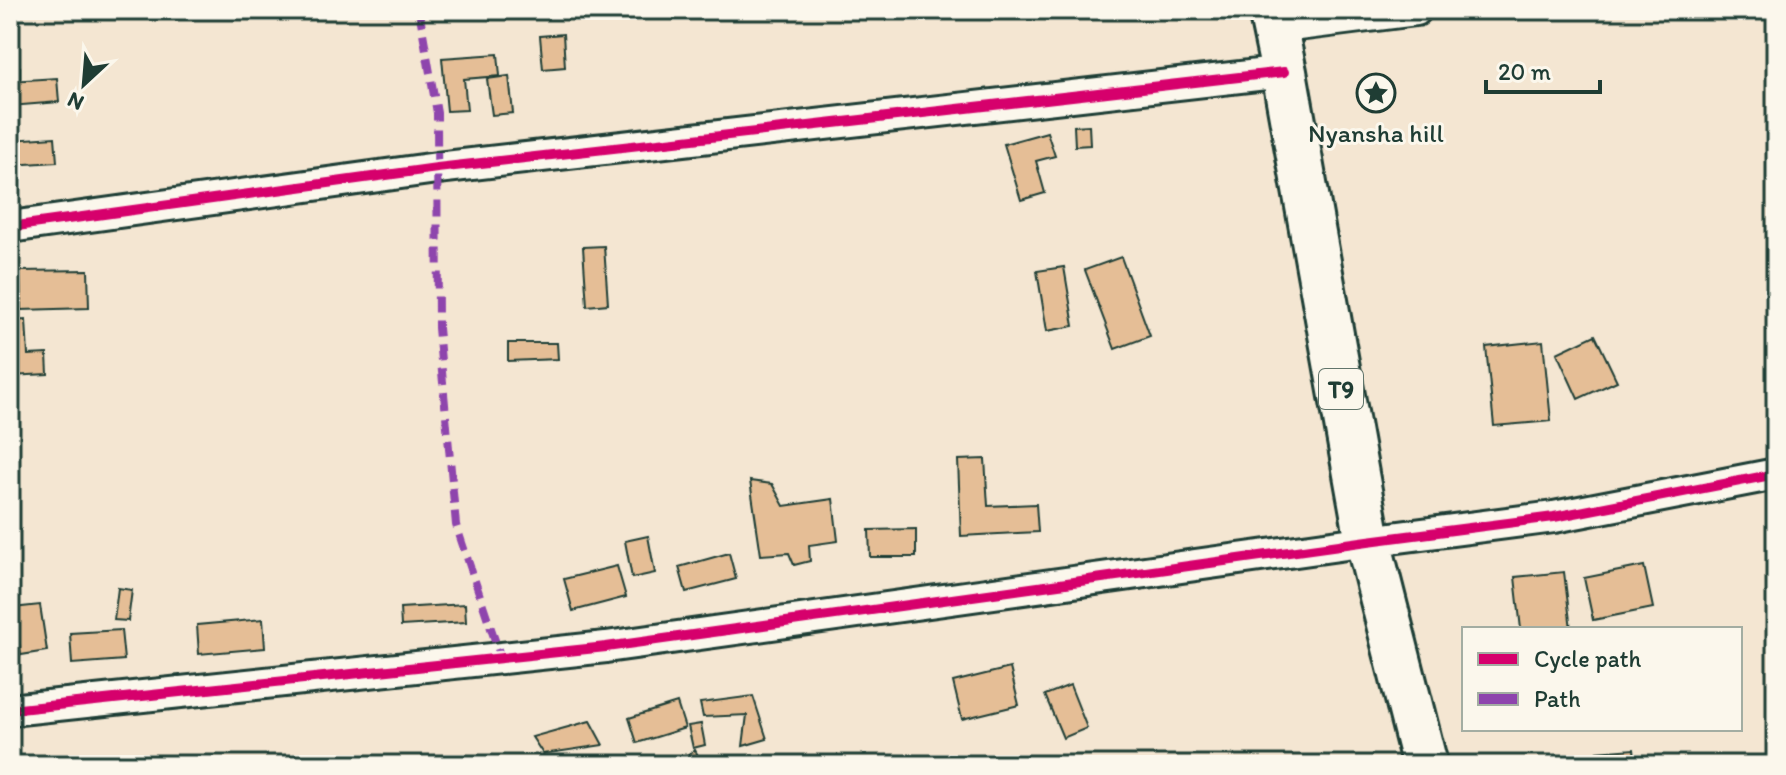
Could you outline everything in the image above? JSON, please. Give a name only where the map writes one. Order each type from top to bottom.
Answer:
[{"type":"highway","name":"T9","points":[[1272,19],[1368,541],[1425,765]]},
{"type":"street","points":[[1272,19],[1416,10]]},
{"type":"street","points":[[10,227],[437,168],[1284,72]]},
{"type":"street","points":[[10,710],[606,647],[1554,517],[1776,474]]},
{"type":"building","points":[[563,34],[565,67],[543,69],[540,36]]},
{"type":"building","points":[[498,54],[500,76],[464,79],[467,110],[447,111],[442,58]]},
{"type":"building","points":[[10,67],[20,67],[20,79],[10,80]]},
{"type":"building","points":[[509,76],[513,113],[492,115],[487,79]]},
{"type":"building","points":[[57,78],[59,102],[10,106],[10,81]]},
{"type":"building","points":[[1089,125],[1090,145],[1075,146],[1074,126]]},
{"type":"building","points":[[10,131],[11,140],[55,137],[57,162],[10,165]]},
{"type":"building","points":[[1047,132],[1055,156],[1036,161],[1045,193],[1021,200],[1004,144]]},
{"type":"building","points":[[604,246],[608,304],[587,306],[583,247]]},
{"type":"building","points":[[1121,257],[1150,336],[1115,349],[1085,270]]},
{"type":"building","points":[[1064,267],[1074,326],[1047,331],[1037,271]]},
{"type":"building","points":[[88,270],[89,308],[21,310],[20,271]]},
{"type":"building","points":[[26,320],[28,355],[47,354],[48,374],[10,376],[10,321]]},
{"type":"building","points":[[1595,335],[1617,381],[1578,399],[1557,353]]},
{"type":"building","points":[[1543,341],[1551,421],[1494,426],[1486,347]]},
{"type":"building","points":[[508,343],[557,343],[558,359],[508,361]]},
{"type":"building","points":[[985,459],[988,506],[1036,504],[1038,532],[961,536],[958,460]]},
{"type":"building","points":[[750,481],[772,484],[784,506],[833,499],[838,541],[809,545],[810,561],[794,565],[789,553],[761,555]]},
{"type":"building","points":[[916,529],[916,557],[870,557],[869,530]]},
{"type":"building","points":[[648,536],[655,573],[632,578],[625,541]]},
{"type":"building","points":[[729,553],[736,579],[686,592],[679,567]]},
{"type":"building","points":[[617,566],[626,597],[573,611],[564,579]]},
{"type":"building","points":[[1644,566],[1653,608],[1593,620],[1584,578]]},
{"type":"building","points":[[1564,572],[1571,627],[1521,627],[1515,577]]},
{"type":"building","points":[[118,588],[132,590],[128,621],[114,620]]},
{"type":"building","points":[[465,604],[466,622],[401,626],[400,608]]},
{"type":"building","points":[[40,605],[47,651],[21,655],[13,608]]},
{"type":"building","points":[[263,619],[265,648],[199,654],[197,625]]},
{"type":"building","points":[[121,630],[124,660],[72,664],[70,633]]},
{"type":"building","points":[[1010,668],[1019,705],[962,719],[953,682]]},
{"type":"building","points":[[1070,685],[1087,728],[1063,738],[1045,695]]},
{"type":"building","points":[[753,696],[767,739],[743,746],[747,715],[703,717],[700,703]]},
{"type":"building","points":[[677,703],[685,728],[637,743],[629,718]]},
{"type":"building","points":[[590,721],[603,745],[543,754],[532,737]]},
{"type":"building","points":[[701,724],[705,745],[693,748],[688,726]]},
{"type":"building","points":[[1634,749],[1636,765],[1598,765],[1597,752]]},
{"type":"building","points":[[695,750],[703,765],[675,765],[674,763]]},
{"type":"building","points":[[306,757],[307,765],[241,764]]},
{"type":"marked path","points":[[419,10],[437,113],[438,328],[456,525],[501,658]]},
{"type":"cycle path","points":[[10,227],[437,168],[1284,72]]},
{"type":"cycle path","points":[[10,710],[606,647],[1554,517],[1776,474]]},
{"type":"place","name":"Nyansha hill","points":[[1376,93]]}]
